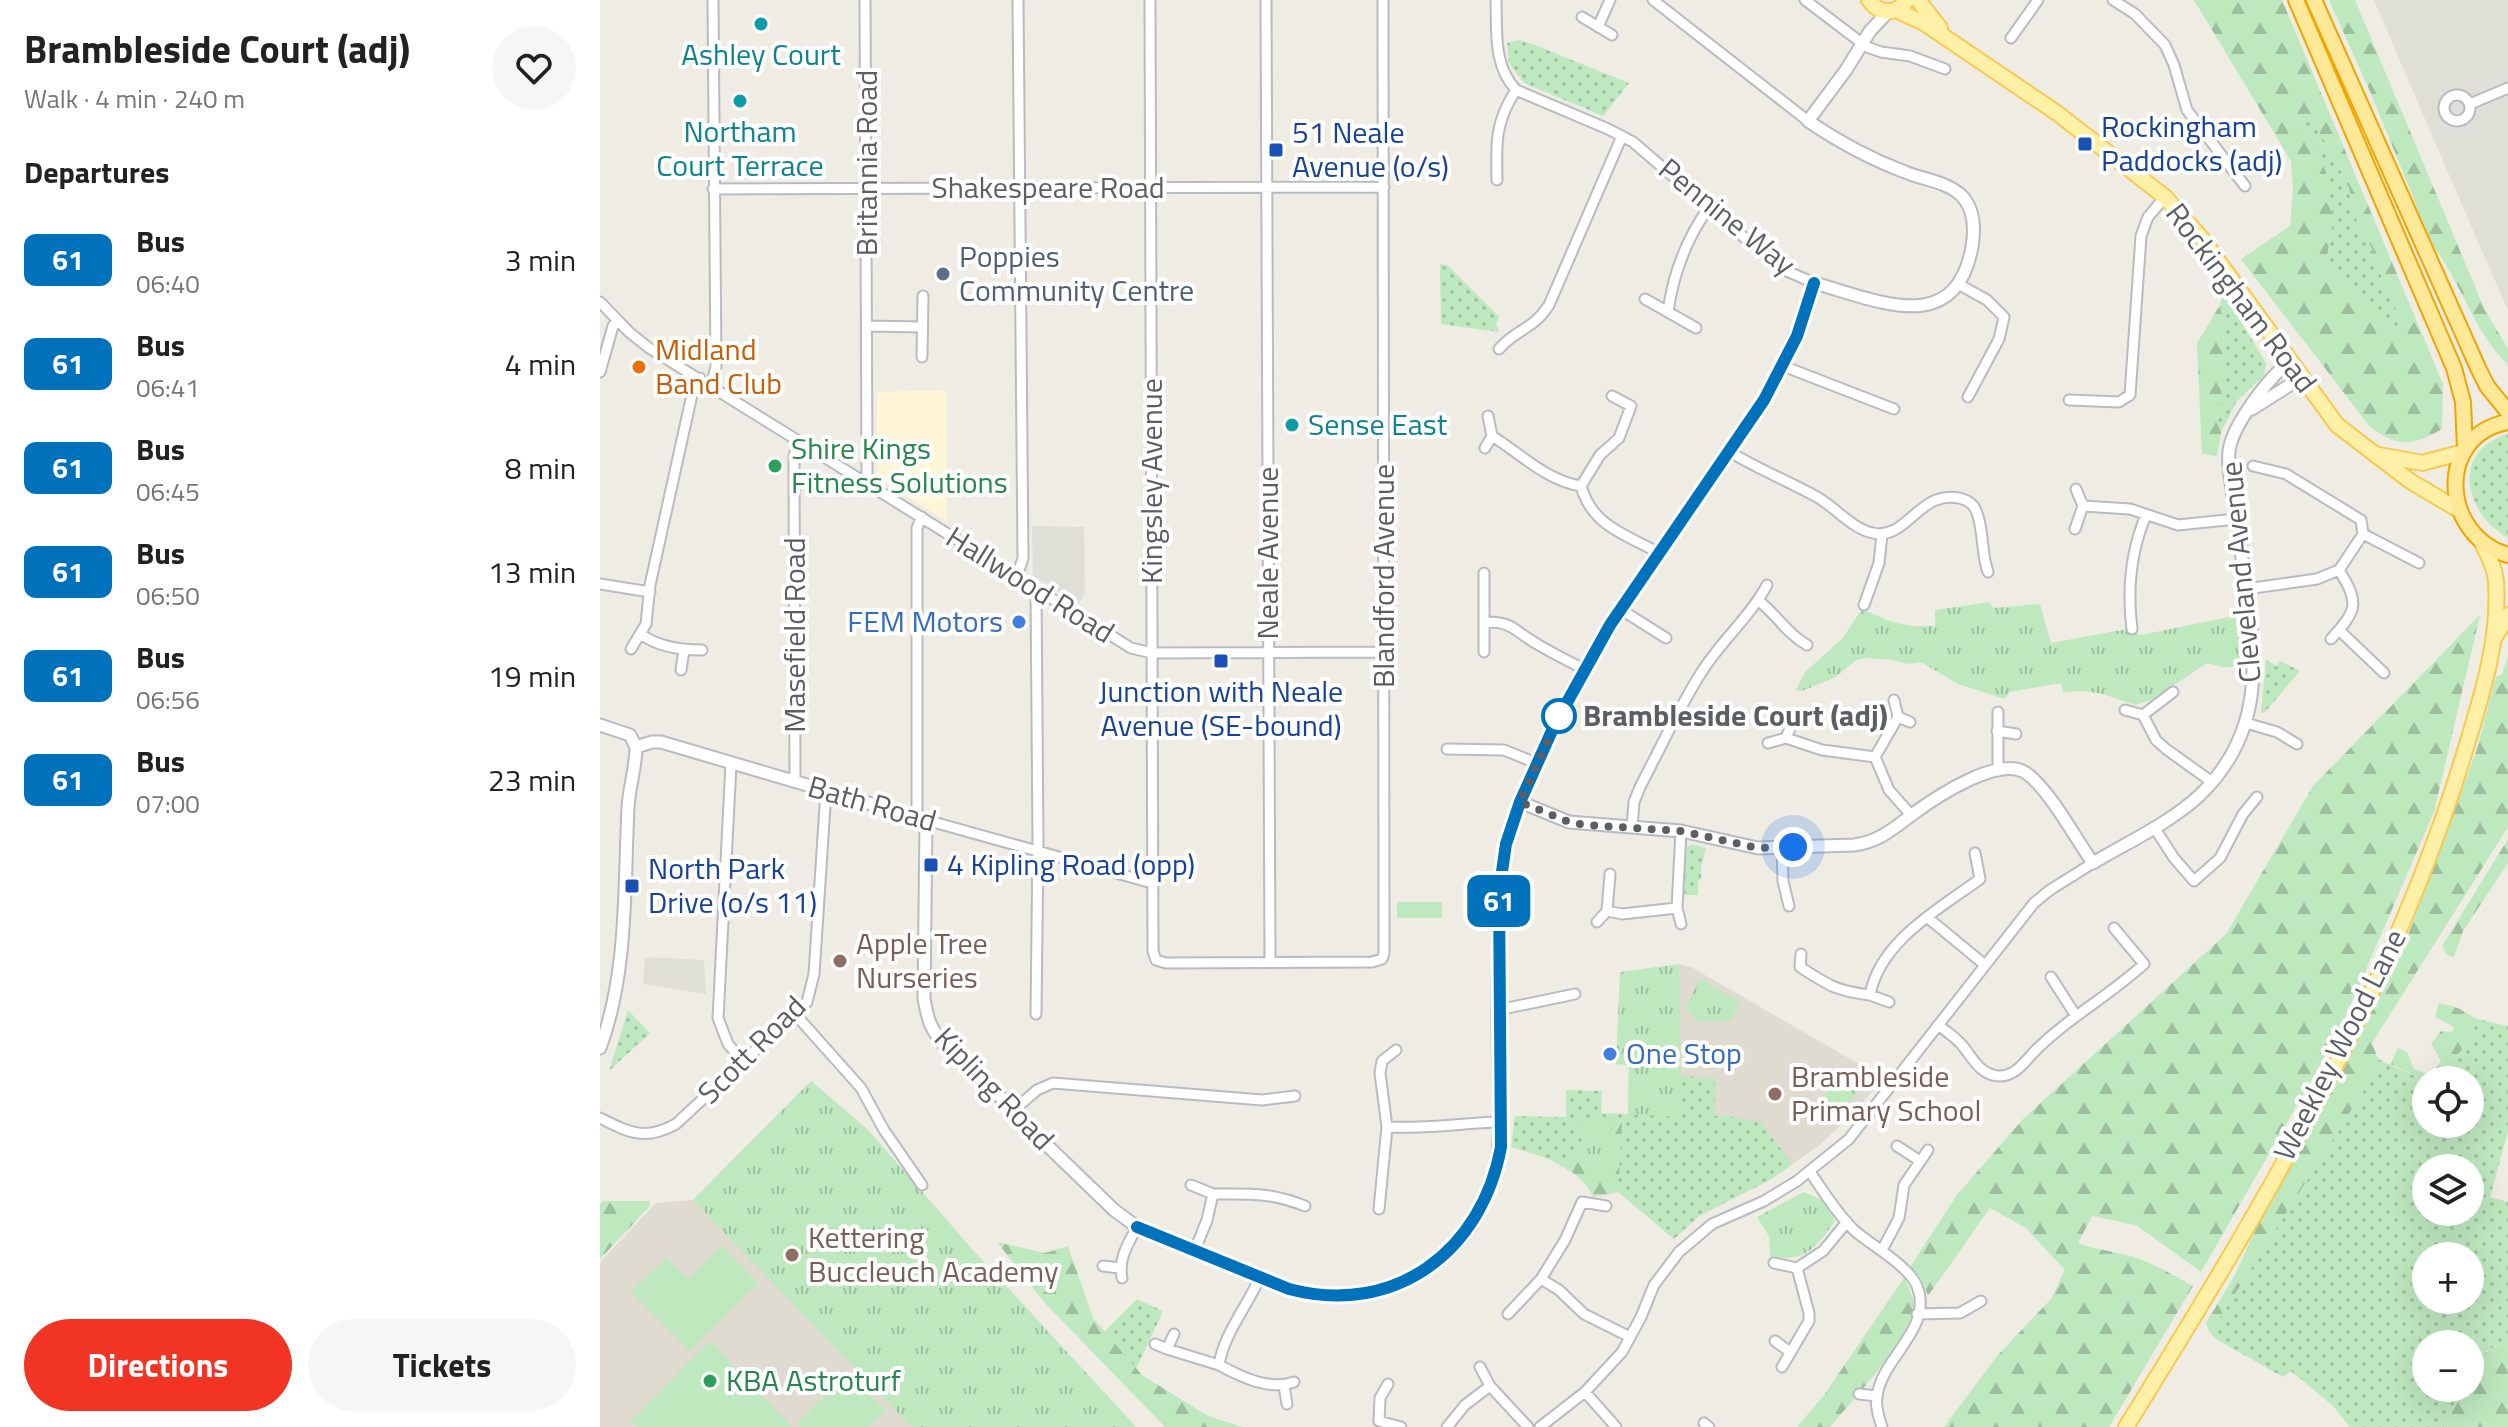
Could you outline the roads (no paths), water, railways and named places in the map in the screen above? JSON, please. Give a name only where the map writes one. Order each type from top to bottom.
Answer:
[{"type":"highway","points":[[2296,0],[2454,368],[2463,402],[2465,451]]},
{"type":"highway","points":[[2314,0],[2479,370],[2487,386],[2508,412]]},
{"type":"highway","points":[[2508,422],[2487,429],[2472,441],[2465,451],[2455,482],[2459,510],[2471,532],[2482,543],[2508,555]]},
{"type":"main road","name":"Rockingham Road","points":[[1918,0],[1947,38]]},
{"type":"main road","name":"Rockingham Road","points":[[1870,2],[1897,7],[1947,38],[2057,113],[2165,197],[2203,240],[2337,425],[2410,481],[2459,510]]},
{"type":"main road","name":"Rockingham Road","points":[[2372,453],[2422,463],[2465,451]]},
{"type":"main road","name":"Weekley Wood Lane","points":[[2126,1427],[2188,1328],[2271,1183],[2379,976],[2407,912],[2448,803],[2483,690],[2495,637],[2496,582],[2482,543]]},
{"type":"main road","name":"Weekley Wood Lane","points":[[2495,637],[2508,615]]},
{"type":"street","points":[[711,385],[716,367],[713,0]]},
{"type":"street","name":"Britannia Road","points":[[863,481],[867,475],[868,326],[865,0]]},
{"type":"street","points":[[1017,577],[1023,558],[1018,0]]},
{"type":"street","name":"Kingsley Avenue","points":[[1150,0],[1153,951],[1156,960],[1166,963],[1270,961]]},
{"type":"street","name":"Neale Avenue","points":[[1266,0],[1270,961]]},
{"type":"street","name":"Blandford Avenue","points":[[1270,961],[1372,962],[1382,959],[1386,945],[1383,0]]},
{"type":"street","points":[[1496,0],[1500,66],[1516,90],[1497,133],[1497,180]]},
{"type":"street","points":[[1598,27],[1610,0]]},
{"type":"street","points":[[1653,0],[1838,141],[1907,173],[1939,182],[1964,198],[1971,209],[1974,225],[1967,271],[1960,285],[1987,300],[2004,317],[1999,339],[1968,397]]},
{"type":"street","points":[[1805,0],[1862,44],[1881,52],[1927,61],[1945,69]]},
{"type":"street","points":[[2011,38],[2038,0]]},
{"type":"street","points":[[2113,0],[2135,14],[2165,45],[2187,110],[2245,186]]},
{"type":"street","points":[[1870,2],[1870,31]]},
{"type":"street","points":[[1808,121],[1870,31],[1897,7]]},
{"type":"street","points":[[1582,17],[1612,35]]},
{"type":"street","points":[[2470,104],[2508,88]]},
{"type":"street","name":"Pennine Way","points":[[1516,90],[1622,136],[1655,160],[1768,258],[1814,283],[1904,306],[1924,306],[1942,300],[1960,285]]},
{"type":"street","points":[[1499,349],[1513,335],[1534,324],[1549,305],[1622,136]]},
{"type":"street","name":"Shakespeare Road","points":[[713,189],[1384,187]]},
{"type":"street","points":[[2069,400],[2119,402],[2130,395],[2141,236],[2148,217],[2165,197]]},
{"type":"street","points":[[1668,312],[1688,240],[1709,207]]},
{"type":"street","name":"Kipling Road","points":[[922,818],[924,999],[930,1023],[941,1041],[997,1096],[1015,1109],[1025,1124],[1114,1210],[1137,1227],[1312,1295],[1350,1296],[1393,1287],[1434,1263],[1464,1235],[1496,1175],[1501,1147],[1498,1010],[1501,872],[1506,844],[1520,802],[1536,763],[1584,669],[1620,609],[1730,452],[1783,366],[1797,336],[1814,283]]},
{"type":"street","points":[[922,357],[923,296]]},
{"type":"street","points":[[1645,299],[1696,328]]},
{"type":"street","name":"Hallwood Road","points":[[600,302],[649,348],[1131,648],[1152,653],[1384,652]]},
{"type":"street","points":[[600,372],[613,326],[618,321]]},
{"type":"street","points":[[868,326],[922,327]]},
{"type":"street","name":"Cleveland Avenue","points":[[1540,1427],[1585,1392],[1611,1365],[1630,1337],[1660,1275],[1679,1252],[1712,1224],[1764,1201],[1810,1172],[1849,1139],[2034,903],[2050,890],[2184,808],[2212,782],[2231,756],[2246,723],[2254,659],[2229,449],[2245,414],[2290,362]]},
{"type":"street","points":[[1783,366],[1894,409]]},
{"type":"street","points":[[631,649],[642,635],[650,609],[650,589],[693,390],[700,378]]},
{"type":"street","points":[[2245,414],[2301,378]]},
{"type":"street","points":[[1879,404],[1885,392]]},
{"type":"street","points":[[1581,486],[1600,455],[1619,438],[1635,405],[1612,396]]},
{"type":"street","points":[[1485,448],[1492,436],[1488,416]]},
{"type":"street","points":[[1492,436],[1551,477],[1581,486]]},
{"type":"street","name":"Masefield Road","points":[[795,782],[794,456],[799,441]]},
{"type":"street","points":[[1730,452],[1814,496],[1865,531],[1882,534],[1909,520],[1935,500],[1960,497],[1973,504],[1978,514],[1982,557],[1988,572]]},
{"type":"street","points":[[2246,589],[2308,581],[2339,570],[2363,534],[2361,520],[2348,511],[2286,474],[2253,466]]},
{"type":"street","points":[[1814,496],[1821,485]]},
{"type":"street","points":[[1581,486],[1592,512],[1659,553]]},
{"type":"street","points":[[2075,529],[2083,506],[2076,489]]},
{"type":"street","points":[[2083,506],[2130,509],[2164,522],[2188,525],[2236,519]]},
{"type":"street","points":[[2132,629],[2129,589],[2138,534],[2146,515]]},
{"type":"street","points":[[922,517],[917,528],[917,539],[922,818]]},
{"type":"street","points":[[1864,605],[1879,563],[1882,534]]},
{"type":"street","points":[[2363,534],[2419,563]]},
{"type":"street","points":[[2331,639],[2351,615],[2354,598],[2339,570]]},
{"type":"street","points":[[1484,573],[1484,652]]},
{"type":"street","points":[[600,584],[650,589]]},
{"type":"street","points":[[1632,827],[1634,802],[1640,787],[1700,674],[1730,633],[1759,601],[1767,585]]},
{"type":"street","points":[[1036,589],[1036,1014]]},
{"type":"street","points":[[1759,601],[1807,645]]},
{"type":"street","points":[[1620,609],[1666,638]]},
{"type":"street","points":[[1484,622],[1508,623],[1536,644],[1584,669]]},
{"type":"street","points":[[2339,630],[2384,673]]},
{"type":"street","points":[[642,635],[684,650],[702,650]]},
{"type":"street","points":[[681,670],[684,650]]},
{"type":"street","points":[[2143,715],[2173,692]]},
{"type":"street","points":[[1875,757],[1898,717],[1894,700]]},
{"type":"street","points":[[2125,710],[2143,715],[2156,740],[2212,782]]},
{"type":"street","points":[[1998,712],[1998,771]]},
{"type":"street","points":[[1898,717],[1910,722]]},
{"type":"street","points":[[1786,738],[1793,721]]},
{"type":"street","points":[[2246,723],[2277,732],[2297,744]]},
{"type":"street","points":[[600,725],[630,735],[636,747],[629,799],[621,954],[611,1012],[600,1048]]},
{"type":"street","points":[[1997,731],[2016,734]]},
{"type":"street","points":[[1768,743],[1786,738],[1822,750],[1875,757]]},
{"type":"street","name":"Bath Road","points":[[636,747],[661,742],[1152,883]]},
{"type":"street","points":[[1447,749],[1504,750],[1536,763]]},
{"type":"street","points":[[1875,757],[1889,790],[1911,815]]},
{"type":"street","points":[[731,764],[718,1018],[728,1044],[744,1062]]},
{"type":"street","points":[[1520,802],[1569,822],[1681,831],[1758,848],[1866,843],[1891,831],[1952,788],[1998,771],[2018,769],[2038,785],[2093,863]]},
{"type":"street","name":"Scott Road","points":[[600,1118],[629,1132],[644,1135],[660,1133],[676,1124],[807,1002],[814,974],[826,791]]},
{"type":"street","points":[[2154,827],[2194,881],[2220,858],[2243,814],[2257,797]]},
{"type":"street","points":[[1681,831],[1677,908],[1681,924]]},
{"type":"street","points":[[1782,847],[1783,881],[1789,906]]},
{"type":"street","points":[[1975,853],[1980,879]]},
{"type":"street","points":[[1597,922],[1607,911],[1610,874]]},
{"type":"street","points":[[1870,995],[1872,981],[1888,953],[1980,879],[1993,880]]},
{"type":"street","points":[[1607,911],[1622,914],[1677,908]]},
{"type":"street","points":[[1928,918],[1985,965]]},
{"type":"street","points":[[1938,1025],[1964,1047],[1978,1066],[1997,1076],[2017,1070],[2051,1034],[2112,992],[2144,964],[2114,928]]},
{"type":"street","points":[[1801,954],[1800,967],[1841,992],[1870,995],[1889,1002]]},
{"type":"street","points":[[2051,977],[2076,1016]]},
{"type":"street","points":[[1498,1010],[1575,994]]},
{"type":"street","points":[[795,1014],[861,1088],[884,1130],[922,1185]]},
{"type":"street","points":[[1379,1209],[1387,1127],[1380,1073],[1382,1061],[1396,1050]]},
{"type":"street","points":[[1015,1109],[1037,1090],[1053,1083],[1262,1100],[1295,1096]]},
{"type":"street","points":[[1387,1127],[1500,1122]]},
{"type":"street","points":[[1897,1146],[1920,1161]]},
{"type":"street","points":[[1882,1250],[1899,1218],[1904,1185],[1928,1150]]},
{"type":"street","points":[[1810,1172],[1847,1222],[1882,1250],[1916,1284],[1919,1305],[1912,1334],[1888,1366],[1877,1396],[1882,1427]]},
{"type":"street","points":[[1191,1185],[1213,1194],[1281,1196],[1305,1206]]},
{"type":"street","points":[[1195,1250],[1213,1194]]},
{"type":"street","points":[[1508,1314],[1541,1279],[1565,1240],[1582,1197],[1606,1206]]},
{"type":"street","points":[[1774,1263],[1797,1268],[1823,1251],[1847,1222]]},
{"type":"street","points":[[1103,1266],[1120,1273],[1124,1252],[1137,1227]]},
{"type":"street","points":[[1782,1367],[1809,1321],[1797,1268]]},
{"type":"street","points":[[1219,1365],[1222,1350],[1260,1277]]},
{"type":"street","points":[[1541,1279],[1559,1290],[1584,1314],[1630,1337]]},
{"type":"street","points":[[1917,1314],[1960,1313],[1981,1301]]},
{"type":"street","points":[[1167,1349],[1174,1334]]},
{"type":"street","points":[[1775,1341],[1790,1352]]},
{"type":"street","points":[[1155,1344],[1269,1385],[1289,1384],[1287,1404]]},
{"type":"street","points":[[1480,1367],[1490,1386],[1528,1427]]},
{"type":"street","points":[[1388,1384],[1380,1398],[1379,1421],[1401,1427]]},
{"type":"street","points":[[1447,1427],[1465,1405],[1490,1386]]},
{"type":"street","points":[[1585,1392],[1616,1427]]},
{"type":"street","points":[[1859,1394],[1877,1396]]},
{"type":"place","name":"Ashley Court","points":[[761,24]]},
{"type":"place","name":"Northam Court Terrace","points":[[740,101]]},
{"type":"place","name":"Rockingham Paddocks (adj)","points":[[2085,144]]},
{"type":"place","name":"51 Neale Avenue (o/s)","points":[[1276,150]]},
{"type":"place","name":"Poppies Community Centre","points":[[943,274]]},
{"type":"place","name":"Midland Band Club","points":[[639,367]]},
{"type":"place","name":"Sense East","points":[[1292,425]]},
{"type":"place","name":"Shire Kings Fitness Solutions","points":[[775,466]]},
{"type":"place","name":"FEM Motors","points":[[1019,622]]},
{"type":"place","name":"Junction with Neale Avenue (SE-bound)","points":[[1221,661]]},
{"type":"place","name":"Brambleside Court (adj)","points":[[1559,716]]},
{"type":"place","name":"4 Kipling Road (opp)","points":[[931,865]]},
{"type":"place","name":"North Park Drive (o/s 11)","points":[[632,886]]},
{"type":"place","name":"Apple Tree Nurseries","points":[[840,961]]},
{"type":"place","name":"One Stop","points":[[1610,1054]]},
{"type":"place","name":"Brambleside Primary School","points":[[1775,1094]]},
{"type":"place","name":"Kettering Buccleuch Academy","points":[[792,1255]]},
{"type":"place","name":"KBA Astroturf","points":[[710,1381]]}]
